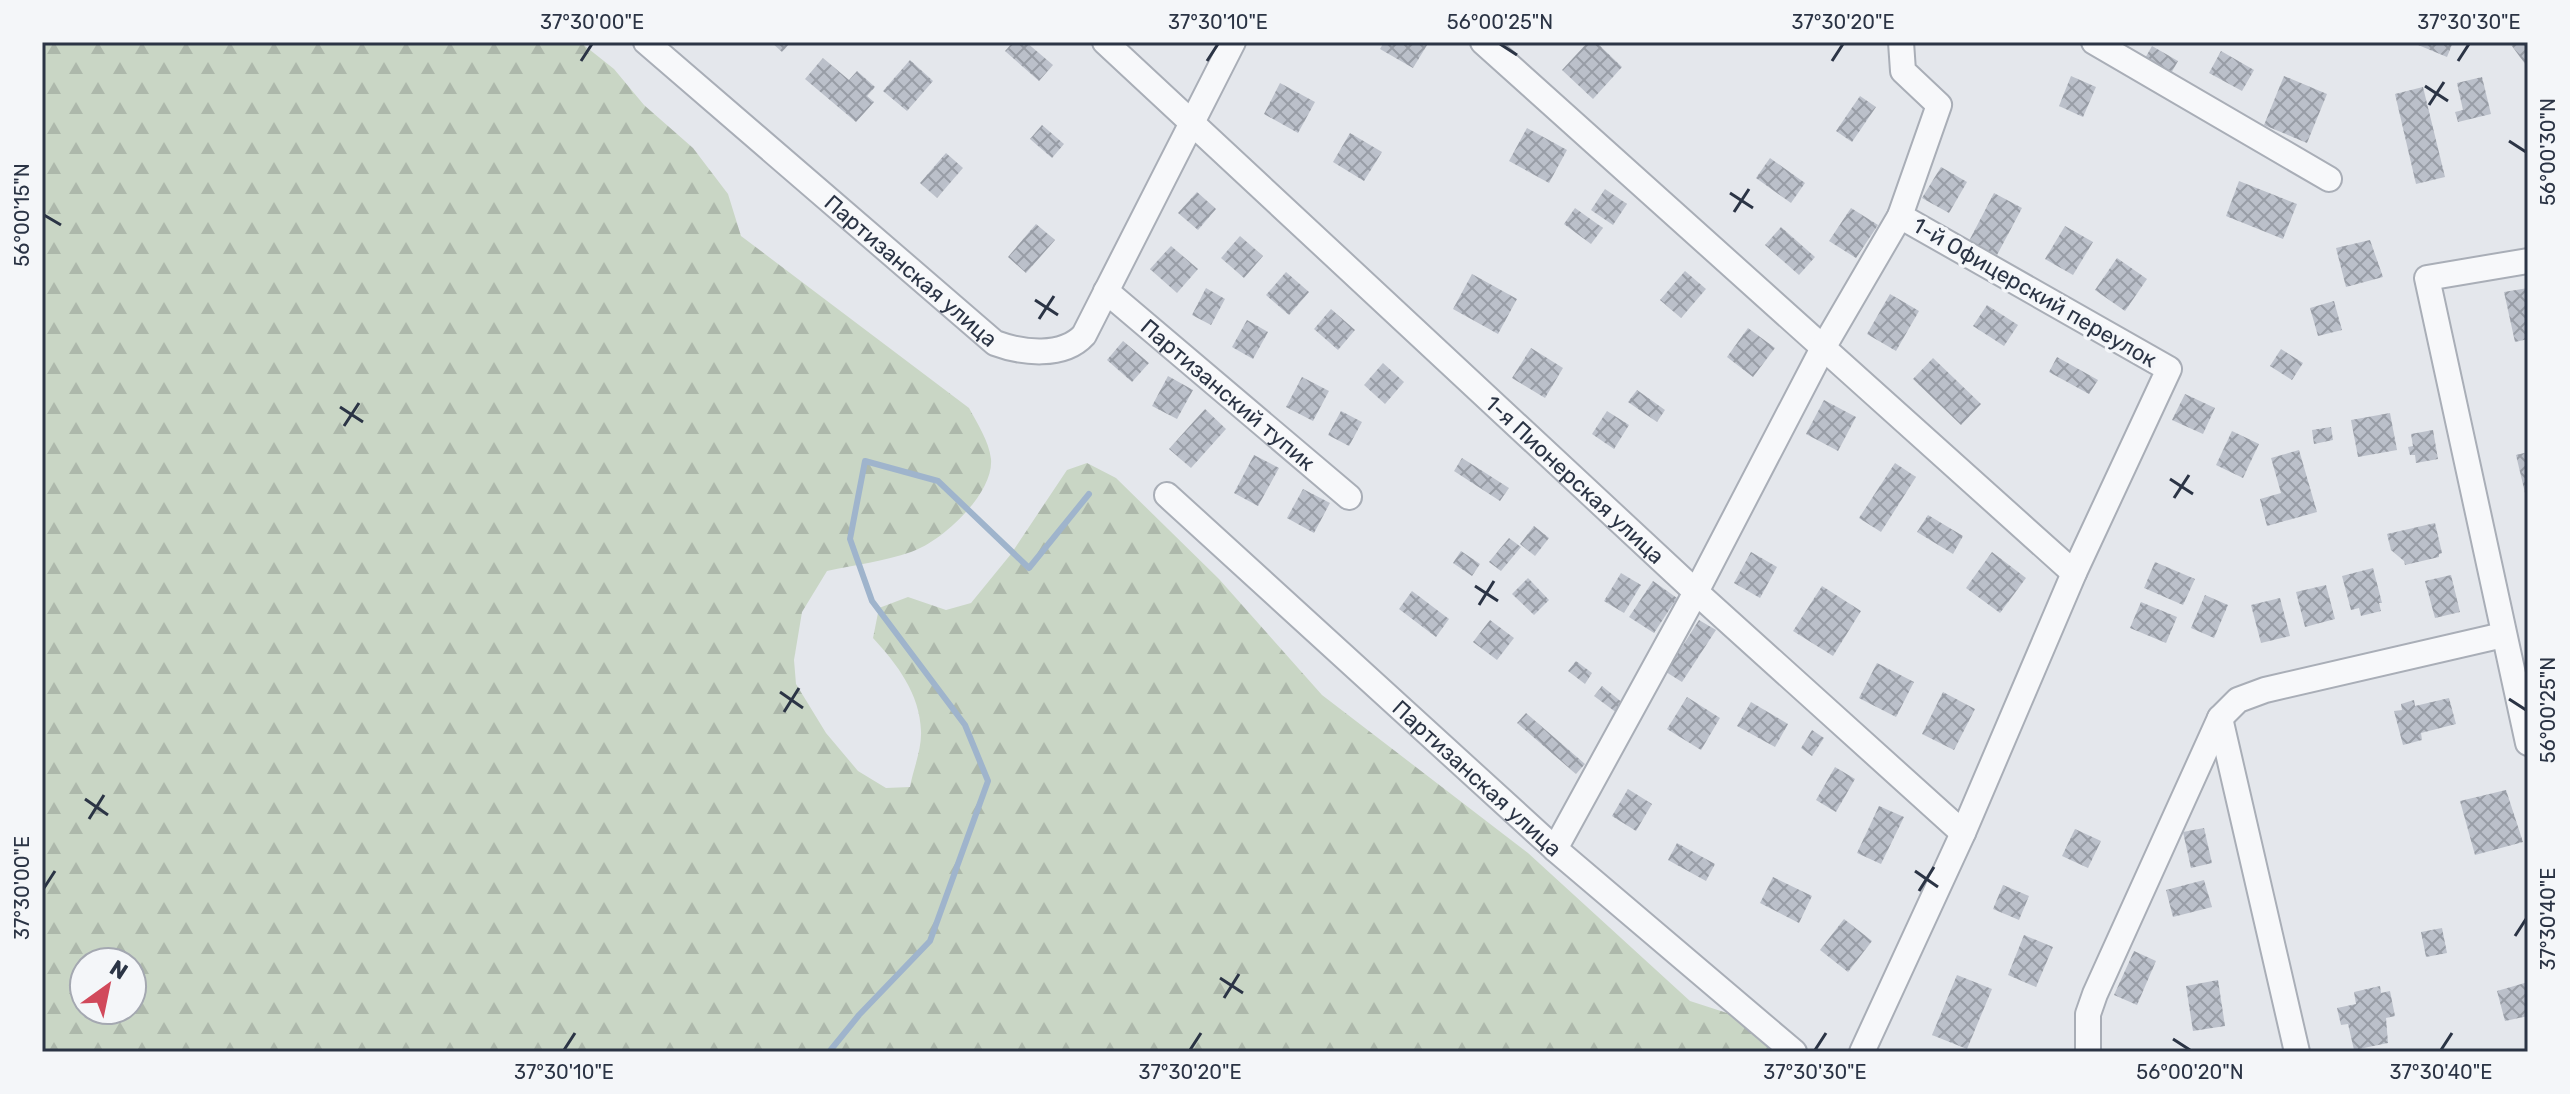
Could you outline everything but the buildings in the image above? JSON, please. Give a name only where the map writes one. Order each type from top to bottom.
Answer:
[{"type":"street","name":"Партизанская улица","points":[[646,42],[995,343],[1011,349],[1055,350],[1069,348],[1084,335],[1233,42]]},
{"type":"street","name":"1-я Пионерская улица","points":[[1105,42],[1696,592],[1963,833]]},
{"type":"street","points":[[1483,42],[2074,573],[1963,833],[1862,1052]]},
{"type":"street","points":[[1555,849],[1696,592],[1823,348],[1900,216],[1939,105],[1903,71],[1901,42]]},
{"type":"street","points":[[2094,42],[2329,179]]},
{"type":"street","name":"1-й Офицерский переулок","points":[[1900,216],[2169,369],[2074,573]]},
{"type":"street","points":[[2528,261],[2427,278],[2528,743]]},
{"type":"street","name":"Партизанский тупик","points":[[1106,291],[1349,497]]},
{"type":"street","name":"Партизанская улица","points":[[1167,495],[1555,849],[1794,1052]]},
{"type":"street","points":[[2088,1052],[2088,1014],[2095,994],[2220,718],[2238,700],[2265,690],[2503,635]]},
{"type":"street","points":[[2220,718],[2297,1052]]},
{"type":"green space","points":[[42,42],[580,42],[614,69],[644,105],[693,148],[728,194],[741,236],[969,408],[988,446],[990,473],[984,487],[950,527],[911,552],[827,571],[802,612],[794,660],[796,684],[826,733],[858,771],[886,788],[910,787],[920,745],[920,717],[912,692],[873,638],[879,608],[908,597],[946,610],[971,603],[1011,554],[1067,470],[1087,463],[1116,478],[1219,579],[1322,695],[1528,853],[1690,1001],[1727,1013],[1762,1038],[1799,1052],[42,1052]]},
{"type":"waterway","points":[[829,1052],[859,1015],[930,941],[988,781],[965,725],[872,601],[850,539],[865,461],[938,481],[1029,568],[1089,494]]}]
